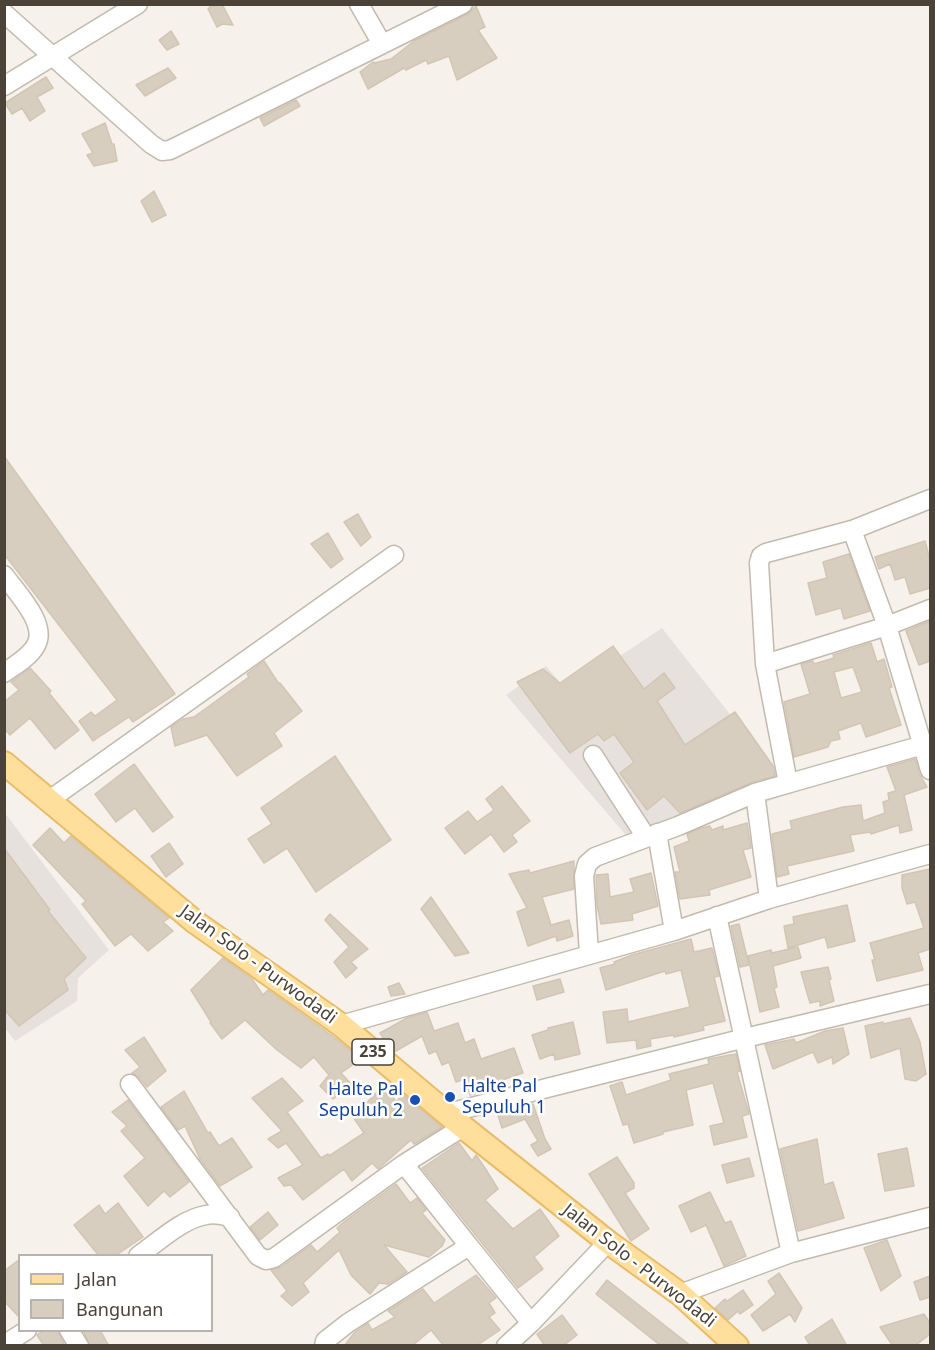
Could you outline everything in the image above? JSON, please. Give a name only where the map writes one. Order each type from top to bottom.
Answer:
[{"type":"main road","name":"Jalan Solo - Purwodadi","points":[[4,763],[195,922],[341,1025],[608,1242],[680,1294],[737,1346]]},
{"type":"street","points":[[4,86],[138,4]]},
{"type":"street","points":[[359,4],[382,44]]},
{"type":"street","points":[[4,13],[151,144],[162,151],[170,150],[463,4]]},
{"type":"street","points":[[788,783],[765,664],[759,563],[761,556],[766,552],[852,530],[930,499]]},
{"type":"street","points":[[852,530],[927,744],[930,771]]},
{"type":"street","points":[[48,801],[394,555]]},
{"type":"street","points":[[4,575],[33,615],[39,629],[39,637],[31,652],[4,673]]},
{"type":"street","points":[[765,664],[887,626],[930,609]]},
{"type":"street","points":[[589,954],[584,885],[587,864],[601,854],[732,805],[755,793],[927,744]]},
{"type":"street","points":[[592,755],[652,835],[674,931]]},
{"type":"street","points":[[755,793],[769,899]]},
{"type":"street","points":[[341,1025],[674,931],[769,899],[930,854]]},
{"type":"street","points":[[717,916],[791,1253]]},
{"type":"street","points":[[130,1084],[258,1256],[266,1260],[274,1258],[404,1164],[456,1120],[745,1038],[930,994]]},
{"type":"street","points":[[404,1164],[531,1323]]},
{"type":"street","points":[[141,1254],[184,1224],[204,1215],[215,1214],[230,1217]]},
{"type":"street","points":[[680,1294],[791,1253],[930,1217]]},
{"type":"street","points":[[506,1346],[608,1242]]},
{"type":"street","points":[[324,1346],[325,1341],[348,1323],[469,1246]]},
{"type":"street","points":[[4,1345],[24,1332]]},
{"type":"street","points":[[70,1332],[78,1346]]},
{"type":"shaded area","points":[[662,628],[792,793],[636,847],[506,695],[546,666],[567,691]]},
{"type":"shaded area","points":[[4,812],[109,950],[78,978],[77,1001],[15,1041],[4,1027]]},
{"type":"building","points":[[213,4],[222,4],[233,25],[222,24],[217,27],[208,9]]},
{"type":"building","points":[[476,6],[485,27],[478,30],[497,58],[457,80],[449,56],[428,64],[426,60],[406,70],[404,68],[368,89],[360,72],[373,62],[391,59],[414,41],[468,14]]},
{"type":"building","points":[[171,31],[179,44],[167,50],[159,40]]},
{"type":"building","points":[[168,68],[176,78],[145,96],[136,85]]},
{"type":"building","points":[[46,77],[53,88],[37,97],[45,111],[30,121],[22,108],[12,114],[5,103]]},
{"type":"building","points":[[296,100],[300,106],[264,126],[260,118]]},
{"type":"building","points":[[105,123],[112,144],[114,144],[117,161],[94,166],[87,155],[93,153],[82,134]]},
{"type":"building","points":[[154,191],[166,215],[152,222],[141,201]]},
{"type":"building","points":[[4,456],[175,694],[133,722],[129,717],[93,741],[79,721],[91,712],[95,716],[117,700],[4,554]]},
{"type":"building","points":[[358,514],[371,537],[361,546],[344,522]]},
{"type":"building","points":[[328,533],[343,559],[331,568],[311,544]]},
{"type":"building","points":[[925,541],[930,560],[930,588],[910,594],[905,577],[895,580],[890,564],[879,569],[875,557]]},
{"type":"building","points":[[849,554],[870,611],[844,619],[841,608],[816,615],[808,583],[827,578],[823,562]]},
{"type":"building","points":[[930,621],[930,661],[919,665],[906,631]]},
{"type":"building","points":[[871,643],[877,662],[884,659],[892,687],[889,688],[901,725],[866,737],[861,723],[838,731],[840,739],[831,741],[828,747],[794,757],[784,702],[810,694],[801,664],[813,661],[814,664],[834,658],[833,655]],"holes":[[[853,667],[862,692],[841,698],[834,672]]]},
{"type":"building","points":[[613,646],[644,689],[664,673],[675,688],[657,701],[685,745],[735,712],[773,766],[775,776],[751,783],[680,813],[664,796],[647,810],[620,773],[634,762],[614,734],[604,741],[598,734],[570,753],[517,682],[543,669],[560,683]]},
{"type":"building","points":[[264,661],[279,684],[302,711],[274,733],[282,746],[237,776],[207,735],[175,746],[171,727],[183,719],[194,717],[249,677],[247,674]]},
{"type":"building","points":[[30,668],[51,691],[49,693],[79,730],[55,749],[30,718],[10,735],[4,728],[4,702],[19,690],[11,682]]},
{"type":"building","points":[[335,756],[391,840],[316,892],[287,848],[264,863],[248,839],[272,824],[261,808]]},
{"type":"building","points":[[915,759],[919,773],[927,787],[904,795],[912,830],[900,833],[899,825],[871,834],[870,832],[850,835],[854,851],[787,866],[789,874],[777,877],[772,834],[792,829],[790,821],[843,807],[861,805],[863,821],[885,813],[883,802],[889,800],[888,793],[896,791],[887,767]]},
{"type":"building","points":[[134,764],[173,817],[153,832],[135,808],[116,822],[95,794]]},
{"type":"building","points":[[502,786],[530,821],[512,835],[517,842],[504,852],[491,834],[465,854],[445,828],[468,811],[477,822],[494,810],[486,799]]},
{"type":"building","points":[[747,823],[751,848],[743,850],[751,877],[709,890],[710,895],[680,899],[675,872],[680,872],[674,847],[689,841],[687,834],[701,828],[710,826],[712,830],[723,826],[723,830]]},
{"type":"building","points":[[50,828],[64,843],[71,836],[169,918],[163,922],[173,931],[148,951],[131,934],[115,946],[82,904],[86,901],[33,845]]},
{"type":"building","points":[[169,843],[183,864],[166,877],[151,856]]},
{"type":"building","points":[[4,848],[50,910],[48,911],[86,958],[64,979],[68,990],[19,1026],[4,1009]]},
{"type":"building","points":[[574,861],[574,889],[542,897],[551,925],[569,920],[573,936],[557,941],[556,936],[528,946],[517,912],[527,908],[509,874],[529,870],[530,873]]},
{"type":"building","points":[[930,869],[930,949],[918,953],[923,970],[877,981],[872,960],[875,960],[870,943],[924,928],[915,902],[907,904],[902,888],[902,875]]},
{"type":"building","points":[[651,873],[658,906],[632,914],[633,920],[601,924],[597,905],[596,875],[608,874],[610,897],[634,892],[630,879]]},
{"type":"building","points":[[431,897],[469,953],[455,956],[421,909]]},
{"type":"building","points":[[847,905],[855,941],[828,948],[825,937],[788,948],[784,926],[794,924],[793,917]]},
{"type":"building","points":[[330,914],[368,949],[351,962],[357,968],[346,978],[334,962],[349,947],[325,920]]},
{"type":"building","points":[[739,924],[749,965],[740,967],[731,926]]},
{"type":"building","points":[[691,939],[694,952],[712,948],[719,976],[714,977],[725,1021],[703,1026],[704,1030],[674,1037],[674,1035],[650,1039],[651,1046],[637,1049],[636,1040],[607,1043],[603,1012],[627,1009],[628,1022],[690,1007],[681,970],[666,974],[665,971],[606,990],[600,968],[615,964],[614,962],[632,955]]},
{"type":"building","points":[[798,947],[801,958],[773,966],[777,987],[774,988],[779,1007],[760,1012],[748,956],[771,950],[772,953]]},
{"type":"building","points":[[223,958],[252,979],[263,995],[268,990],[361,1059],[341,1073],[352,1085],[333,1099],[320,1086],[329,1075],[314,1057],[301,1068],[277,1050],[245,1020],[222,1039],[191,990]]},
{"type":"building","points":[[828,967],[834,1001],[820,1006],[820,1001],[810,1003],[801,972]]},
{"type":"building","points":[[560,979],[564,992],[537,1000],[533,986]]},
{"type":"building","points":[[399,983],[405,994],[391,996],[388,987]]},
{"type":"building","points":[[427,1012],[434,1031],[458,1023],[465,1043],[474,1039],[481,1059],[514,1048],[523,1073],[499,1081],[500,1086],[470,1095],[465,1079],[456,1082],[449,1062],[442,1065],[436,1051],[429,1054],[422,1036],[394,1052],[388,1047],[380,1033],[407,1018]]},
{"type":"building","points":[[910,1018],[920,1042],[926,1074],[916,1081],[905,1079],[900,1048],[871,1058],[865,1026]]},
{"type":"building","points":[[573,1022],[580,1054],[555,1060],[554,1054],[540,1059],[532,1035],[548,1030],[548,1028]]},
{"type":"building","points":[[843,1028],[849,1054],[833,1064],[832,1057],[818,1063],[813,1052],[773,1069],[765,1045],[794,1039],[796,1043],[825,1031]]},
{"type":"building","points":[[144,1037],[166,1071],[147,1087],[139,1077],[132,1073],[140,1067],[125,1050]]},
{"type":"building","points":[[736,1054],[740,1071],[737,1072],[749,1114],[742,1116],[747,1137],[714,1145],[710,1126],[724,1123],[713,1083],[686,1090],[693,1125],[663,1132],[663,1134],[634,1143],[628,1124],[623,1125],[610,1086],[622,1082],[626,1095],[671,1080],[669,1074],[709,1064],[708,1059]]},
{"type":"building","points":[[282,1078],[303,1101],[287,1112],[321,1158],[328,1154],[329,1156],[364,1133],[353,1117],[381,1088],[388,1095],[392,1095],[396,1102],[403,1095],[442,1127],[414,1144],[411,1140],[378,1169],[372,1163],[352,1181],[344,1169],[303,1200],[291,1185],[284,1186],[278,1178],[303,1165],[286,1143],[278,1148],[268,1139],[282,1131],[252,1098]]},
{"type":"building","points":[[184,1091],[208,1133],[210,1132],[219,1146],[232,1138],[252,1167],[220,1186],[200,1159],[185,1126],[178,1130],[161,1107]]},
{"type":"building","points":[[128,1100],[189,1182],[170,1197],[164,1191],[148,1206],[124,1176],[145,1158],[121,1131],[127,1126],[112,1112]]},
{"type":"building","points":[[533,1104],[545,1139],[551,1149],[538,1156],[531,1145],[538,1141],[525,1119],[502,1128],[498,1115]]},
{"type":"building","points":[[817,1139],[824,1185],[833,1182],[844,1218],[798,1231],[780,1149]]},
{"type":"building","points":[[459,1143],[472,1161],[476,1155],[485,1168],[498,1189],[485,1200],[513,1229],[540,1209],[559,1236],[534,1257],[543,1269],[518,1288],[422,1168]]},
{"type":"building","points":[[907,1148],[914,1186],[885,1191],[878,1154]]},
{"type":"building","points":[[617,1157],[634,1183],[634,1188],[625,1193],[649,1229],[631,1241],[589,1174]]},
{"type":"building","points":[[749,1158],[754,1176],[727,1183],[722,1165]]},
{"type":"building","points":[[396,1184],[410,1203],[417,1198],[426,1210],[422,1213],[445,1240],[442,1246],[429,1257],[384,1245],[407,1272],[388,1284],[379,1283],[370,1294],[351,1275],[339,1250],[303,1283],[309,1292],[292,1306],[281,1296],[287,1291],[271,1270],[281,1267],[311,1245],[317,1252],[340,1232],[337,1228],[345,1221]]},
{"type":"building","points":[[710,1192],[725,1223],[731,1221],[746,1256],[724,1266],[706,1225],[691,1232],[679,1206]]},
{"type":"building","points":[[118,1203],[143,1237],[118,1254],[97,1254],[74,1225],[99,1205],[105,1214]]},
{"type":"building","points":[[268,1212],[278,1225],[260,1240],[250,1227]]},
{"type":"building","points":[[887,1240],[901,1276],[881,1291],[864,1248]]},
{"type":"building","points":[[18,1260],[18,1316],[4,1301],[4,1271]]},
{"type":"building","points":[[779,1273],[802,1308],[795,1322],[790,1314],[763,1331],[751,1315],[776,1294],[768,1281]]},
{"type":"building","points":[[476,1275],[496,1298],[489,1303],[495,1313],[489,1317],[500,1330],[476,1346],[444,1346],[431,1330],[412,1346],[344,1346],[355,1332],[368,1323],[372,1330],[395,1317],[388,1311],[423,1289],[434,1303]]},
{"type":"building","points":[[930,1276],[930,1297],[920,1300],[914,1282]]},
{"type":"building","points":[[607,1280],[691,1346],[661,1346],[596,1294]]},
{"type":"building","points":[[743,1290],[753,1305],[740,1314],[738,1311],[728,1320],[715,1308],[725,1299],[727,1301]]},
{"type":"building","points":[[924,1314],[930,1323],[930,1334],[915,1346],[893,1346],[880,1327]]},
{"type":"building","points":[[562,1315],[577,1335],[563,1346],[545,1346],[537,1334]]},
{"type":"building","points":[[832,1319],[847,1346],[810,1346],[805,1337]]},
{"type":"building","points":[[41,1332],[59,1332],[65,1346],[44,1346],[37,1335]]},
{"type":"building","points":[[84,1332],[101,1332],[109,1346],[90,1346]]},
{"type":"place","name":"Halte Pal Sepuluh 1","points":[[450,1097]]},
{"type":"place","name":"Halte Pal Sepuluh 2","points":[[415,1100]]}]
